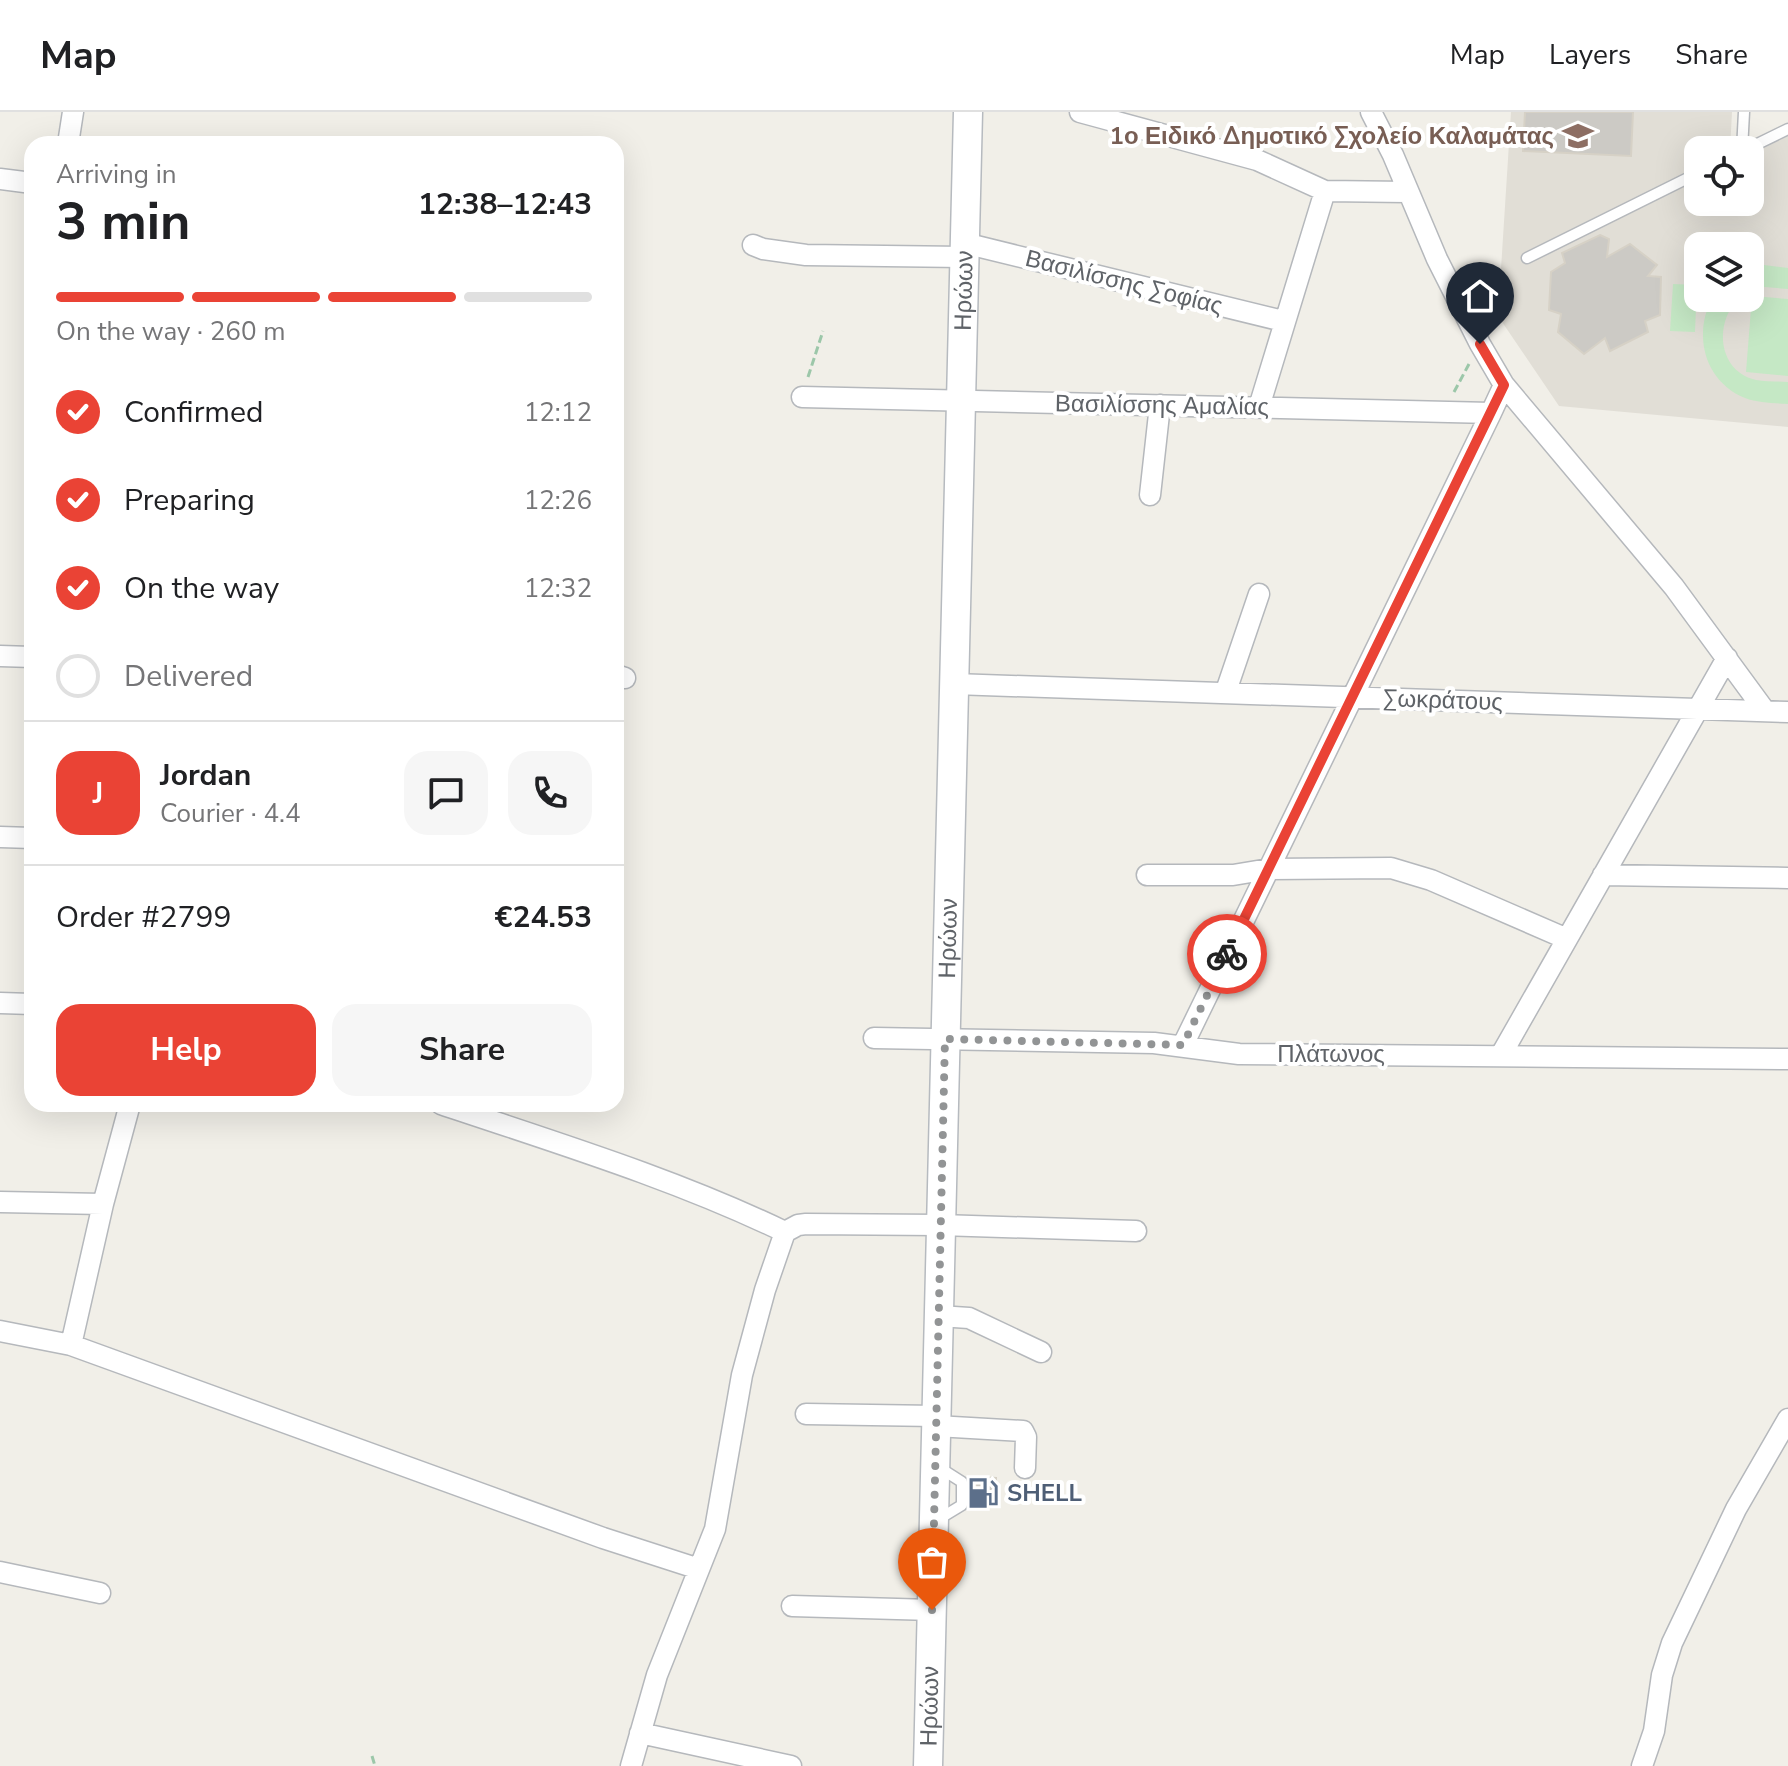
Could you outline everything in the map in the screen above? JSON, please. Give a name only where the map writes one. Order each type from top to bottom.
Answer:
[{"type":"street","points":[[69,136],[73,112]]},
{"type":"street","name":"Ηρώων","points":[[928,1766],[968,112]]},
{"type":"street","points":[[1371,112],[1463,311],[1504,385],[1674,587],[1765,711]]},
{"type":"street","points":[[1093,114],[1257,160],[1325,191],[1407,192]]},
{"type":"street","points":[[0,179],[24,182]]},
{"type":"street","points":[[1259,407],[1325,191]]},
{"type":"street","name":"Βασιλίσσης Σοφίας","points":[[753,245],[806,255],[964,250],[1283,321]]},
{"type":"street","points":[[1183,1045],[1504,385]]},
{"type":"street","name":"Βασιλίσσης Αμαλίας","points":[[802,397],[1491,413]]},
{"type":"street","points":[[1150,495],[1160,405]]},
{"type":"street","points":[[1226,691],[1259,594]]},
{"type":"street","points":[[0,656],[24,657]]},
{"type":"street","points":[[1501,1055],[1727,658]]},
{"type":"street","name":"Σωκράτους","points":[[954,684],[1788,712]]},
{"type":"street","points":[[0,837],[24,838]]},
{"type":"street","points":[[1147,875],[1233,875],[1269,869],[1370,867],[1405,871],[1567,939]]},
{"type":"street","points":[[1603,875],[1788,878]]},
{"type":"street","points":[[0,1003],[24,1004]]},
{"type":"street","name":"Πλάτωνος","points":[[874,1038],[1183,1045],[1239,1054],[1788,1059]]},
{"type":"street","points":[[71,1345],[128,1112]]},
{"type":"street","points":[[465,1112],[632,1168],[731,1206],[785,1232]]},
{"type":"street","points":[[0,1202],[103,1204]]},
{"type":"street","points":[[631,1766],[657,1675],[715,1529],[746,1361],[785,1232],[806,1224],[1136,1231]]},
{"type":"street","points":[[939,1316],[969,1318],[1041,1352]]},
{"type":"street","points":[[0,1331],[71,1345],[603,1538],[699,1569]]},
{"type":"street","points":[[806,1414],[936,1421],[1023,1431],[1026,1437],[1025,1468]]},
{"type":"street","points":[[1642,1766],[1654,1731],[1662,1675],[1672,1643],[1736,1509],[1788,1419]]},
{"type":"street","points":[[0,1572],[100,1593]]},
{"type":"street","points":[[792,1606],[932,1610]]},
{"type":"street","points":[[640,1733],[791,1766]]},
{"type":"lane","points":[[1744,112],[1744,136]]},
{"type":"lane","points":[[1764,140],[1788,129]]},
{"type":"lane","points":[[1527,258],[1684,180]]},
{"type":"path","points":[[802,397],[823,331]]},
{"type":"path","points":[[372,1756],[375,1766]]},
{"type":"shaded area","points":[[1511,112],[1732,112],[1731,136],[1684,136],[1684,216],[1764,216],[1764,148],[1788,136],[1788,427],[1559,406],[1498,316]]},
{"type":"green space","points":[[1764,265],[1788,268],[1788,289],[1765,287]]},
{"type":"green space","points":[[1673,284],[1684,284],[1684,312],[1696,312],[1695,332],[1670,331]]},
{"type":"green space","points":[[1764,297],[1788,299],[1788,376],[1746,372],[1751,312],[1764,312]]},
{"type":"green space","points":[[1706,312],[1729,312],[1723,332],[1727,356],[1733,367],[1756,380],[1788,382],[1788,404],[1761,402],[1731,390],[1720,380],[1706,356],[1703,327]]},
{"type":"building","name":"1ο Ειδικό Δημοτικό Σχολείο Καλαμάτας","points":[[1525,112],[1633,112],[1631,156],[1523,151]]},
{"type":"building","points":[[1600,235],[1609,239],[1607,257],[1630,244],[1657,265],[1648,276],[1661,277],[1660,315],[1645,321],[1648,332],[1610,351],[1605,338],[1584,354],[1558,332],[1561,314],[1549,310],[1551,272],[1565,263],[1562,253]]},
{"type":"building","points":[[976,1477],[996,1478],[996,1505],[976,1505]]},
{"type":"way so far","points":[[932,1610],[945,1039],[1183,1045],[1227,954]]},
{"type":"place","name":"1ο Ειδικό Δημοτικό Σχολείο Καλαμάτας","points":[[1578,136]]},
{"type":"place","name":"SHELL","points":[[983,1493]]},
{"type":"route","points":[[1227,954],[1504,385],[1480,344]]}]
